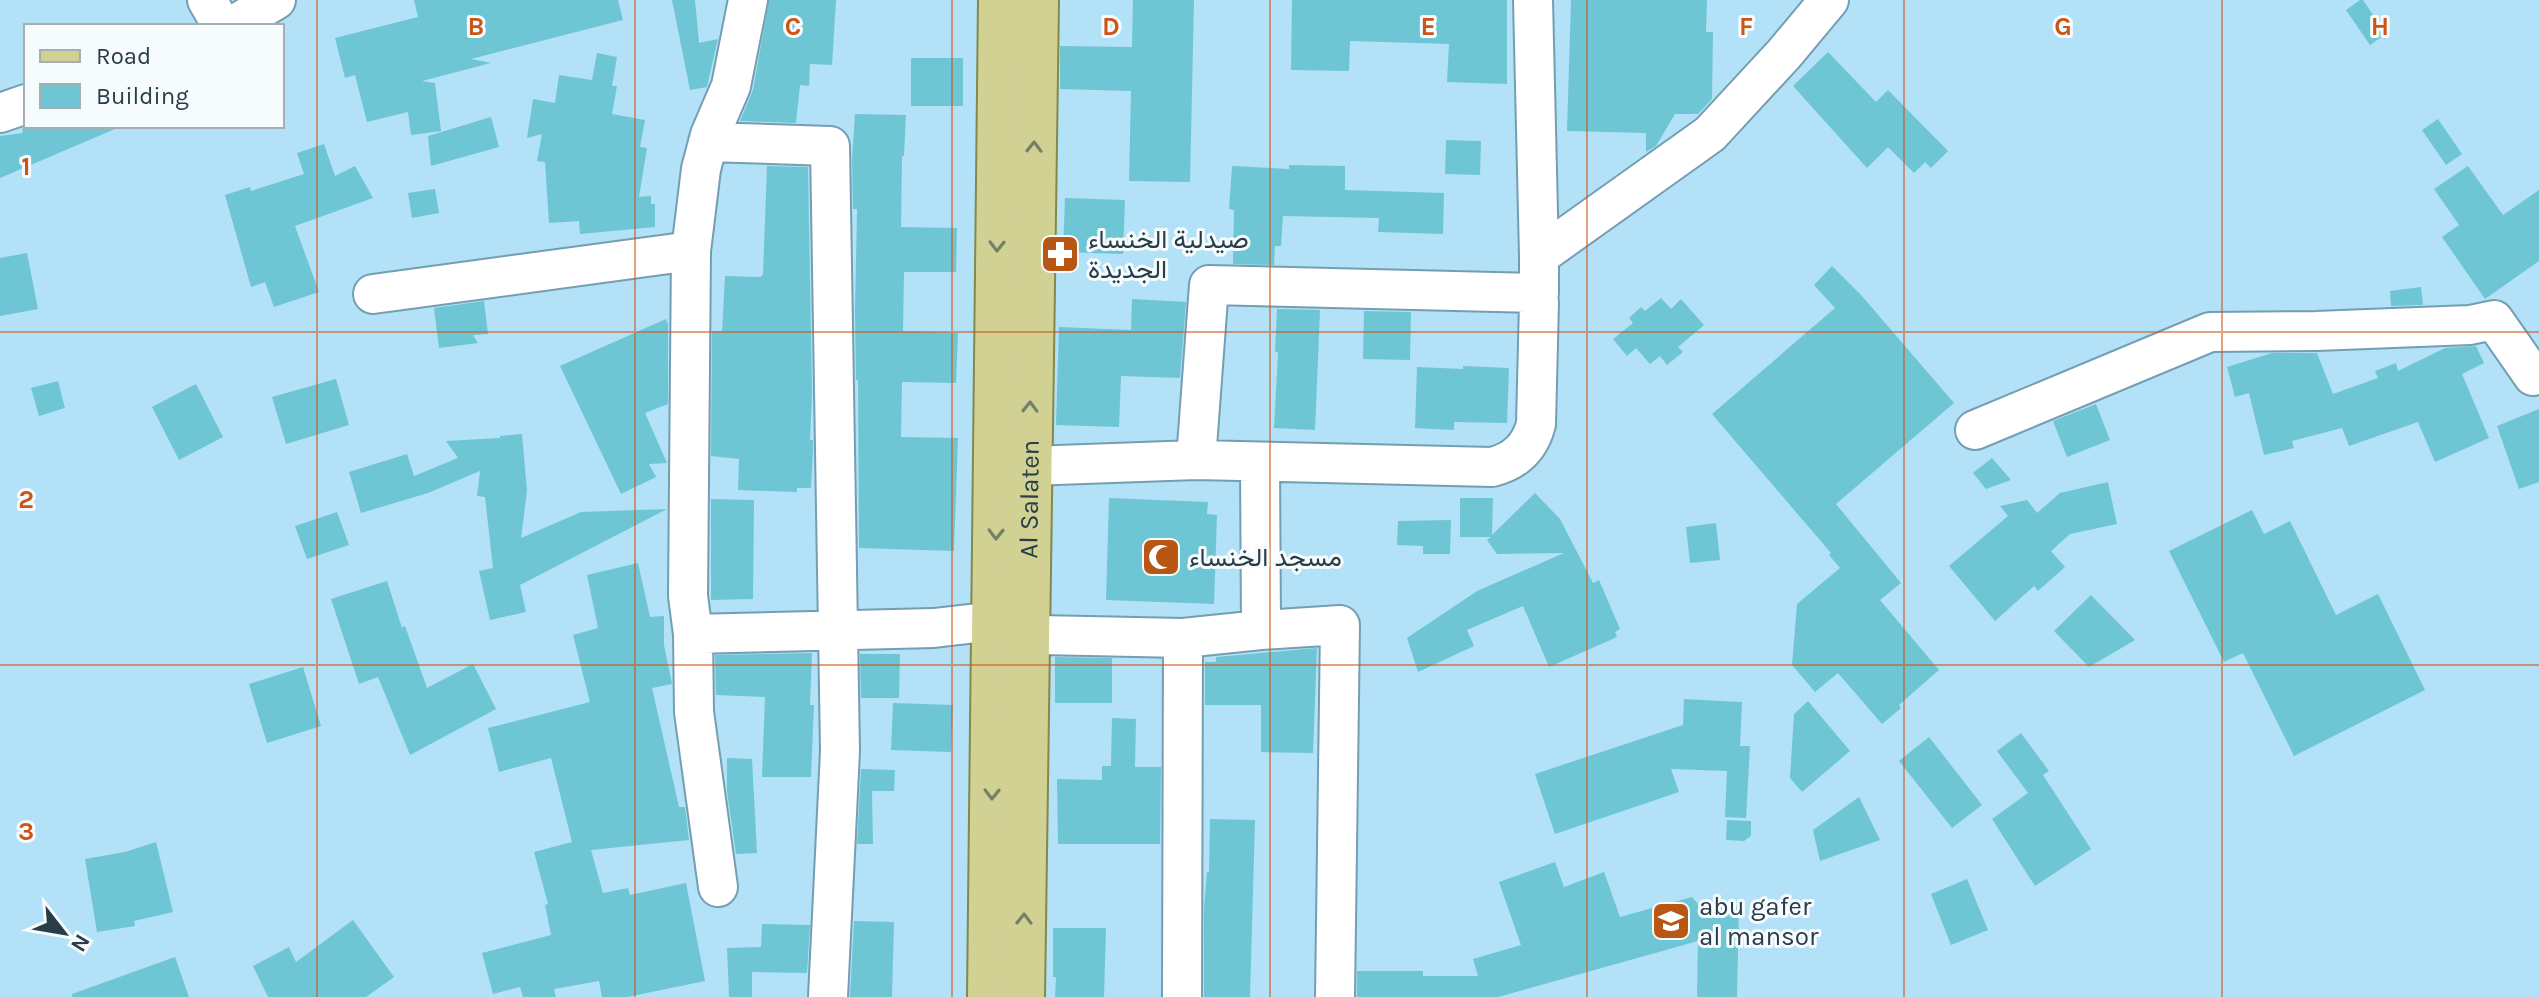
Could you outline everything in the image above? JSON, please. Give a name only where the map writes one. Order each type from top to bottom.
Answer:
[{"type":"main road","name":"Al Salaten","points":[[1001,0],[996,316],[1013,467]]},
{"type":"main road","name":"Al Salaten","points":[[990,997],[1036,0]]},
{"type":"main road","name":"Al Salaten","points":[[1005,630],[1022,997]]},
{"type":"street","points":[[207,0],[221,24]]},
{"type":"street","points":[[235,24],[276,0]]},
{"type":"street","points":[[718,887],[694,712],[693,634],[688,596],[691,251],[701,169],[708,142],[731,86],[748,0]]},
{"type":"street","points":[[1196,460],[1209,285],[1539,293],[1533,0]]},
{"type":"street","points":[[1539,256],[1710,134],[1829,0]]},
{"type":"street","points":[[0,113],[24,105]]},
{"type":"street","points":[[708,142],[830,146],[840,751],[828,997]]},
{"type":"street","points":[[373,294],[691,251]]},
{"type":"street","points":[[1013,467],[1196,460],[1492,467],[1514,458],[1529,443],[1536,424],[1539,302]]},
{"type":"street","points":[[1975,430],[2210,332],[2470,325],[2494,320],[2533,376],[2539,374]]},
{"type":"street","points":[[1260,462],[1261,630]]},
{"type":"street","points":[[693,634],[934,628],[1183,638],[1340,625],[1335,997]]},
{"type":"street","points":[[1182,997],[1183,638]]},
{"type":"building","points":[[414,0],[618,0],[623,20],[471,59],[491,63],[422,81],[435,83],[441,131],[411,135],[408,112],[367,122],[355,75],[345,78],[335,38],[418,17]]},
{"type":"building","points":[[672,0],[695,0],[699,43],[718,39],[707,87],[690,90]]},
{"type":"building","points":[[769,0],[836,0],[832,65],[810,64],[809,86],[800,85],[796,123],[740,121],[753,90]]},
{"type":"building","points":[[1133,0],[1194,0],[1190,182],[1129,181],[1131,91],[1060,89],[1060,46],[1132,47]]},
{"type":"building","points":[[1292,0],[1507,0],[1507,84],[1447,82],[1449,44],[1350,41],[1349,71],[1291,70]]},
{"type":"building","points":[[1571,0],[1707,0],[1706,32],[1713,32],[1712,99],[1698,114],[1675,114],[1656,146],[1646,152],[1646,133],[1567,131]]},
{"type":"building","points":[[2360,0],[2386,34],[2370,45],[2346,10]]},
{"type":"building","points":[[1828,52],[1876,102],[1888,90],[1948,151],[1931,168],[1925,162],[1914,173],[1888,147],[1867,168],[1793,86]]},
{"type":"building","points":[[597,53],[617,57],[612,86],[617,86],[612,114],[645,120],[640,147],[647,148],[639,197],[651,196],[651,204],[655,204],[655,227],[580,234],[579,221],[549,223],[545,162],[537,161],[542,134],[527,138],[533,99],[555,103],[559,75],[592,80]]},
{"type":"building","points":[[911,58],[963,58],[963,106],[911,106]]},
{"type":"building","points":[[855,114],[906,115],[901,227],[957,228],[956,272],[904,272],[903,331],[958,333],[956,383],[902,382],[901,437],[958,438],[954,551],[859,548],[855,311],[857,209],[853,209],[852,159]]},
{"type":"building","points":[[491,117],[499,147],[431,166],[428,136]]},
{"type":"building","points":[[2438,119],[2462,154],[2446,165],[2422,130]]},
{"type":"building","points":[[117,128],[0,178],[0,136],[23,133],[22,129]]},
{"type":"building","points":[[1446,140],[1481,141],[1480,175],[1445,174]]},
{"type":"building","points":[[324,144],[335,176],[355,166],[373,198],[295,226],[319,292],[274,307],[265,282],[251,287],[225,195],[250,187],[251,191],[304,174],[297,153]]},
{"type":"building","points":[[1289,165],[1345,166],[1345,190],[1444,193],[1443,234],[1378,232],[1379,218],[1283,216],[1281,246],[1275,246],[1274,265],[1233,264],[1234,210],[1229,209],[1232,166],[1289,169]]},
{"type":"building","points":[[767,166],[808,167],[810,440],[813,440],[813,451],[811,488],[797,488],[797,492],[738,490],[739,459],[711,456],[712,331],[722,331],[725,276],[761,277],[763,274]]},
{"type":"building","points":[[2468,166],[2503,215],[2539,190],[2539,261],[2485,299],[2442,237],[2459,225],[2434,189]]},
{"type":"building","points":[[435,189],[439,213],[412,218],[408,193]]},
{"type":"building","points":[[1065,198],[1125,200],[1123,254],[1063,252]]},
{"type":"building","points":[[27,253],[38,309],[0,316],[0,258]]},
{"type":"building","points":[[1832,266],[1954,403],[1836,504],[1901,583],[1880,600],[1939,670],[1882,724],[1838,673],[1815,692],[1792,665],[1797,604],[1840,568],[1829,555],[1831,553],[1712,414],[1835,308],[1814,285]]},
{"type":"building","points":[[2421,287],[2423,305],[2391,306],[2390,291]]},
{"type":"building","points":[[1661,298],[1671,309],[1681,299],[1704,325],[1678,347],[1683,352],[1667,365],[1660,356],[1650,364],[1636,348],[1627,356],[1613,339],[1633,323],[1629,318],[1641,307],[1645,311]]},
{"type":"building","points":[[1132,299],[1186,302],[1180,378],[1121,376],[1119,427],[1056,425],[1059,327],[1131,330]]},
{"type":"building","points":[[484,301],[488,334],[473,335],[478,343],[439,348],[434,308]]},
{"type":"building","points":[[1277,309],[1320,310],[1315,430],[1274,428]]},
{"type":"building","points":[[1364,311],[1411,312],[1410,360],[1363,359]]},
{"type":"building","points":[[666,319],[668,404],[645,413],[667,463],[649,464],[656,477],[621,494],[560,366]]},
{"type":"building","points":[[2476,346],[2484,363],[2462,374],[2489,438],[2435,462],[2418,422],[2349,446],[2342,428],[2292,441],[2294,448],[2264,455],[2249,393],[2235,397],[2227,367],[2272,353],[2317,353],[2333,394],[2378,378],[2375,371],[2396,363],[2398,371],[2445,348]]},
{"type":"building","points":[[1463,366],[1509,368],[1507,423],[1454,422],[1454,430],[1415,428],[1417,367],[1463,369]]},
{"type":"building","points":[[336,379],[349,425],[286,444],[272,397]]},
{"type":"building","points":[[58,381],[65,408],[39,416],[31,388]]},
{"type":"building","points":[[196,384],[223,437],[179,460],[152,407]]},
{"type":"building","points":[[2096,404],[2110,440],[2067,457],[2053,421]]},
{"type":"building","points":[[2539,409],[2539,482],[2519,489],[2497,426]]},
{"type":"building","points":[[522,434],[527,491],[521,538],[581,512],[667,509],[520,585],[526,612],[490,620],[479,571],[493,568],[485,497],[477,496],[480,471],[428,493],[361,513],[349,472],[407,454],[414,476],[458,458],[446,441]]},
{"type":"building","points":[[1992,458],[2011,480],[1986,489],[1973,473]]},
{"type":"building","points":[[2108,482],[2117,524],[2070,534],[2051,551],[2065,567],[2038,591],[2034,586],[1995,621],[1949,566],[2008,516],[2000,506],[2027,500],[2037,513],[2060,493]]},
{"type":"building","points":[[1535,493],[1560,519],[1593,583],[1599,580],[1620,629],[1615,632],[1617,637],[1549,667],[1523,606],[1467,630],[1474,646],[1418,672],[1407,638],[1477,591],[1564,553],[1497,554],[1487,540],[1491,537],[1460,537],[1460,498],[1493,498],[1492,535]]},
{"type":"building","name":"مسجد الخنساء","points":[[1109,498],[1208,502],[1207,514],[1217,515],[1214,604],[1106,600]]},
{"type":"building","points":[[711,499],[754,500],[753,599],[711,600]]},
{"type":"building","points":[[2252,510],[2264,534],[2290,521],[2336,615],[2378,594],[2425,690],[2294,756],[2243,653],[2224,662],[2169,551]]},
{"type":"building","points":[[337,512],[349,545],[307,559],[295,526]]},
{"type":"building","points":[[1451,520],[1450,554],[1423,554],[1423,546],[1397,545],[1398,521]]},
{"type":"building","points":[[1716,523],[1720,560],[1690,563],[1686,527]]},
{"type":"building","points":[[638,563],[650,617],[664,616],[664,645],[672,684],[652,688],[679,807],[685,807],[689,840],[591,850],[603,893],[628,888],[630,895],[686,883],[705,981],[627,997],[602,997],[599,981],[554,989],[556,997],[523,997],[520,987],[493,994],[482,953],[551,935],[545,905],[548,904],[534,852],[572,842],[551,758],[499,772],[488,728],[590,702],[573,635],[598,628],[587,575]]},
{"type":"building","points":[[387,581],[402,628],[405,626],[427,688],[473,664],[496,709],[410,755],[378,677],[359,684],[331,599]]},
{"type":"building","points":[[2091,595],[2135,640],[2089,667],[2054,631]]},
{"type":"building","points":[[1317,648],[1313,753],[1261,752],[1261,705],[1205,705],[1205,662],[1216,662],[1216,657]]},
{"type":"building","points":[[812,653],[810,705],[814,705],[811,777],[762,777],[765,697],[716,695],[715,655]]},
{"type":"building","points":[[860,654],[900,654],[899,698],[861,698]]},
{"type":"building","points":[[1055,657],[1112,658],[1112,703],[1055,703]]},
{"type":"building","points":[[303,667],[321,726],[267,743],[249,684]]},
{"type":"building","points":[[1684,699],[1742,702],[1740,746],[1750,746],[1746,818],[1725,817],[1727,771],[1671,769],[1679,792],[1555,834],[1535,774],[1683,725]]},
{"type":"building","points":[[1808,701],[1850,751],[1802,792],[1790,778],[1794,714]]},
{"type":"building","points":[[893,703],[953,705],[951,752],[891,750]]},
{"type":"building","points":[[1112,718],[1136,719],[1135,767],[1161,767],[1160,844],[1058,844],[1057,779],[1102,780],[1102,766],[1111,766]]},
{"type":"building","points":[[2021,733],[2049,771],[2043,775],[2091,849],[2035,886],[1992,819],[2028,793],[1997,751]]},
{"type":"building","points":[[1929,737],[1982,805],[1952,828],[1899,761]]},
{"type":"building","points":[[727,758],[752,759],[757,853],[736,854],[727,791]]},
{"type":"building","points":[[861,769],[895,770],[894,791],[872,791],[873,844],[857,844]]},
{"type":"building","points":[[1859,797],[1880,840],[1820,861],[1813,830]]},
{"type":"building","points":[[1210,819],[1255,820],[1250,997],[1204,997],[1204,909],[1209,872]]},
{"type":"building","points":[[1727,820],[1751,821],[1751,836],[1744,841],[1726,840]]},
{"type":"building","points":[[156,842],[173,912],[134,921],[135,926],[97,932],[85,859],[125,852]]},
{"type":"building","name":"abu gafer al mansor","points":[[1555,862],[1564,887],[1604,872],[1620,917],[1692,897],[1699,905],[1739,906],[1737,997],[1697,997],[1698,941],[1498,997],[1357,997],[1357,971],[1423,971],[1423,976],[1478,976],[1473,959],[1521,945],[1499,882]]},
{"type":"building","points":[[1967,879],[1988,930],[1951,945],[1931,894]]},
{"type":"building","points":[[353,920],[394,977],[366,997],[268,997],[253,966],[289,947],[296,962]]},
{"type":"building","points":[[854,921],[894,922],[892,997],[850,997]]},
{"type":"building","points":[[762,924],[810,925],[807,973],[752,972],[752,997],[729,997],[727,948],[761,947]]},
{"type":"building","points":[[1053,928],[1106,928],[1104,997],[1055,997]]},
{"type":"building","points":[[175,957],[189,997],[72,997],[72,994]]},
{"type":"place","name":"صيدلية الخنساء الجديدة","points":[[1060,254]]},
{"type":"place","name":"مسجد الخنساء","points":[[1161,557]]},
{"type":"place","name":"abu gafer al mansor","points":[[1671,921]]}]
